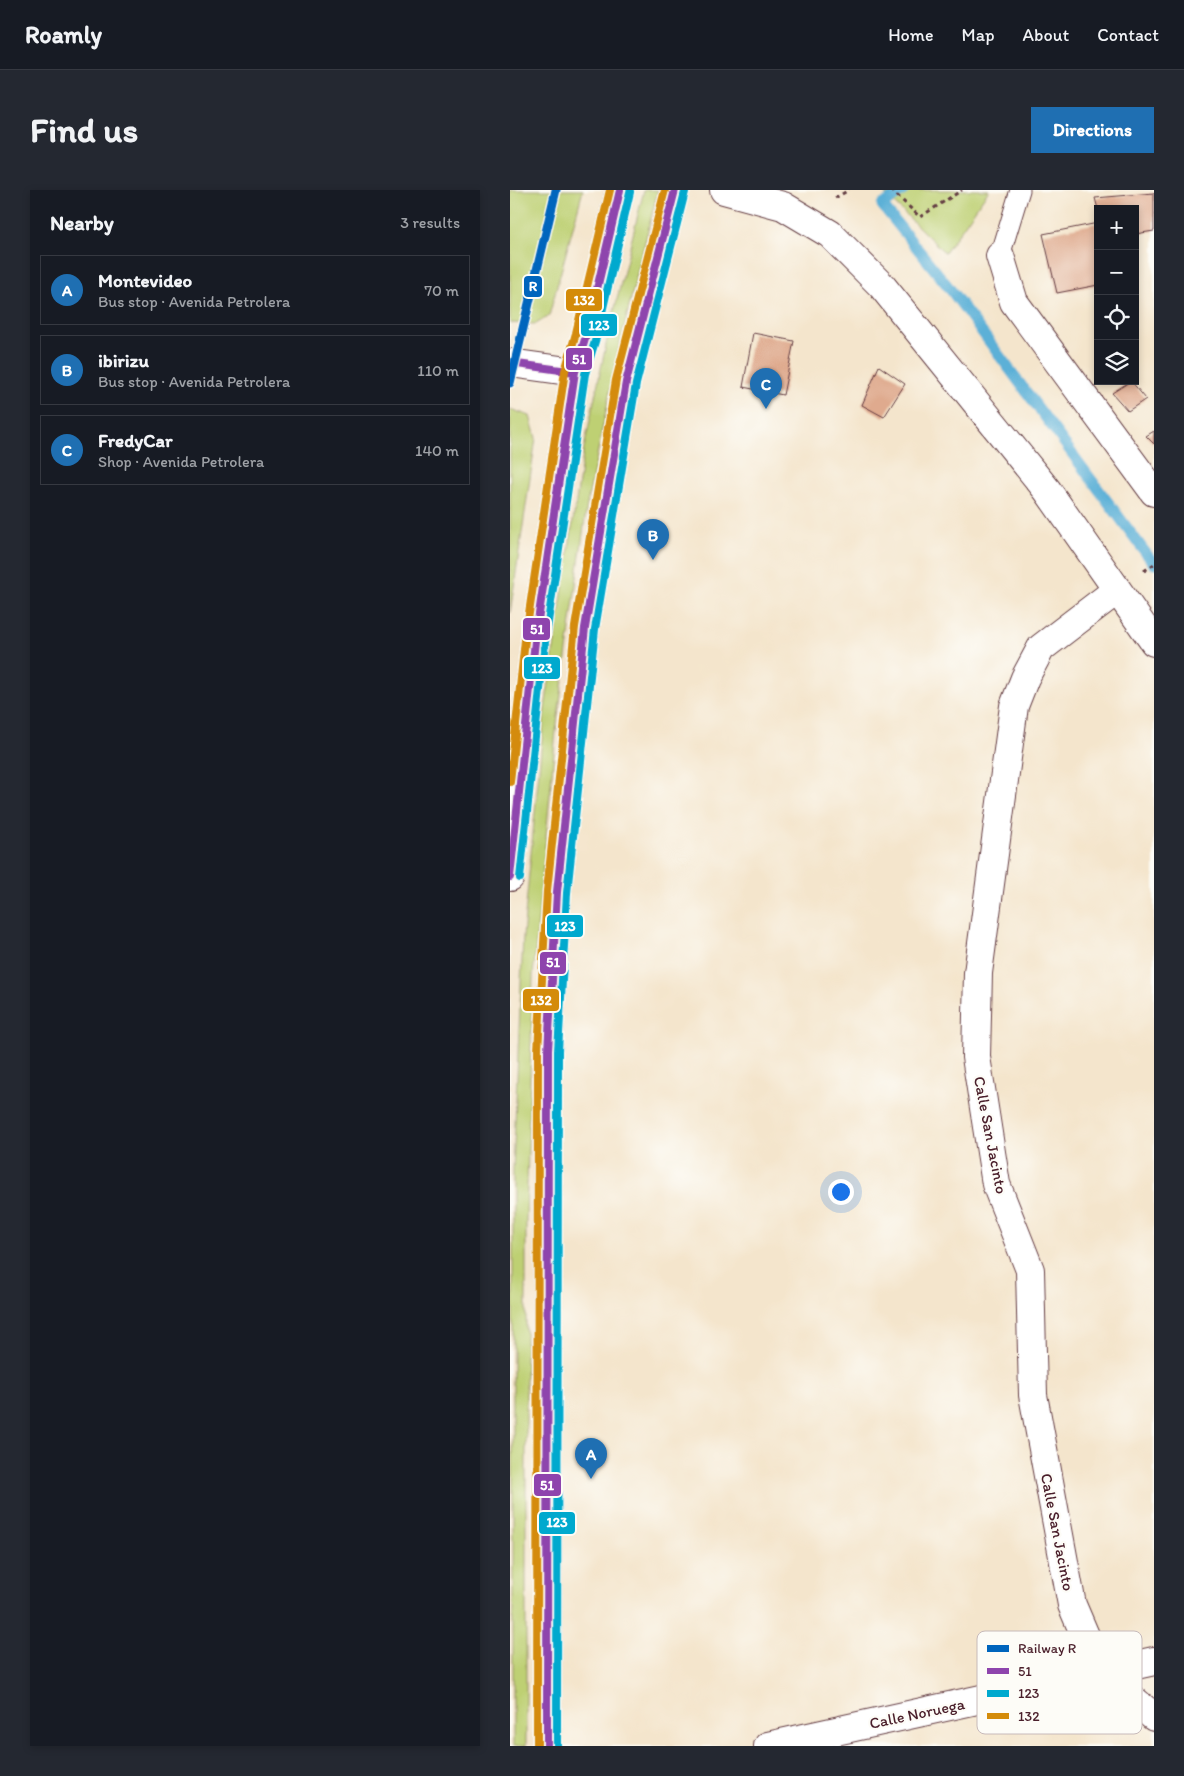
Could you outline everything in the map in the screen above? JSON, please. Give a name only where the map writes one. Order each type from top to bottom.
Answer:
[{"type":"main road","points":[[510,876],[534,641],[575,372],[586,336],[620,190]]},
{"type":"main road","points":[[547,1746],[548,1051],[557,892],[585,628],[626,382],[675,190]]},
{"type":"main road","points":[[724,190],[783,206],[830,234],[882,286],[1047,490],[1154,642]]},
{"type":"main road","points":[[1000,256],[1014,302],[1154,492]]},
{"type":"main road","points":[[510,363],[575,372]]},
{"type":"main road","name":"Calle San Jacinto","points":[[1083,1631],[1072,1606],[1033,1395],[1030,1270],[996,1184],[976,1056],[978,973],[1014,706],[1025,678],[1041,648],[1117,590]]},
{"type":"main road","name":"Calle Noruega","points":[[768,1746],[977,1700]]},
{"type":"main road","name":"Calle San Jacinto","points":[[1142,1707],[1154,1717]]},
{"type":"lane","points":[[1000,256],[1020,190]]},
{"type":"path","points":[[891,190],[920,217],[962,190]]},
{"type":"path","points":[[1142,573],[1154,564]]},
{"type":"green space","points":[[510,190],[583,190],[549,316],[536,324],[510,323]]},
{"type":"green space","points":[[644,190],[658,190],[620,343],[587,504],[556,731],[533,976],[526,1220],[526,1746],[513,1746],[513,1170],[523,936],[545,708],[584,448],[607,340]]},
{"type":"green space","points":[[881,190],[989,190],[945,253]]},
{"type":"green space","points":[[510,409],[530,416],[536,438],[510,613]]},
{"type":"building","points":[[1154,193],[1154,231],[1139,233],[1139,205],[1097,205],[1095,198]]},
{"type":"building","points":[[1094,224],[1094,286],[1057,293],[1043,234]]},
{"type":"building","points":[[753,333],[794,341],[783,395],[743,387]]},
{"type":"building","points":[[879,366],[905,384],[884,417],[862,405]]},
{"type":"building","points":[[1125,385],[1134,385],[1146,399],[1128,411],[1112,393]]},
{"type":"building","points":[[1154,431],[1154,444],[1146,436]]},
{"type":"waterway","points":[[904,190],[882,205],[947,285],[1154,564]]},
{"type":"rail line","name":"R","points":[[510,383],[556,190]]},
{"type":"transit line","name":"132","points":[[510,782],[525,640],[565,371],[576,333],[610,190]]},
{"type":"transit line","name":"51","points":[[510,877],[535,641],[575,372],[586,336],[620,190]]},
{"type":"transit line","name":"132","points":[[537,1746],[538,1051],[547,891],[575,627],[616,380],[665,190]]},
{"type":"transit line","name":"51","points":[[547,1746],[548,1051],[557,892],[585,628],[626,382],[675,190]]},
{"type":"transit line","name":"123","points":[[520,878],[545,642],[585,374],[596,338],[630,192]]},
{"type":"transit line","name":"123","points":[[557,1746],[558,1051],[567,893],[595,629],[636,384],[685,192]]},
{"type":"transit line","name":"51","points":[[510,363],[575,372]]},
{"type":"place","name":"FredyCar","points":[[766,409]]},
{"type":"place","name":"ibirizu","points":[[653,560]]},
{"type":"place","name":"Montevideo","points":[[591,1479]]}]
